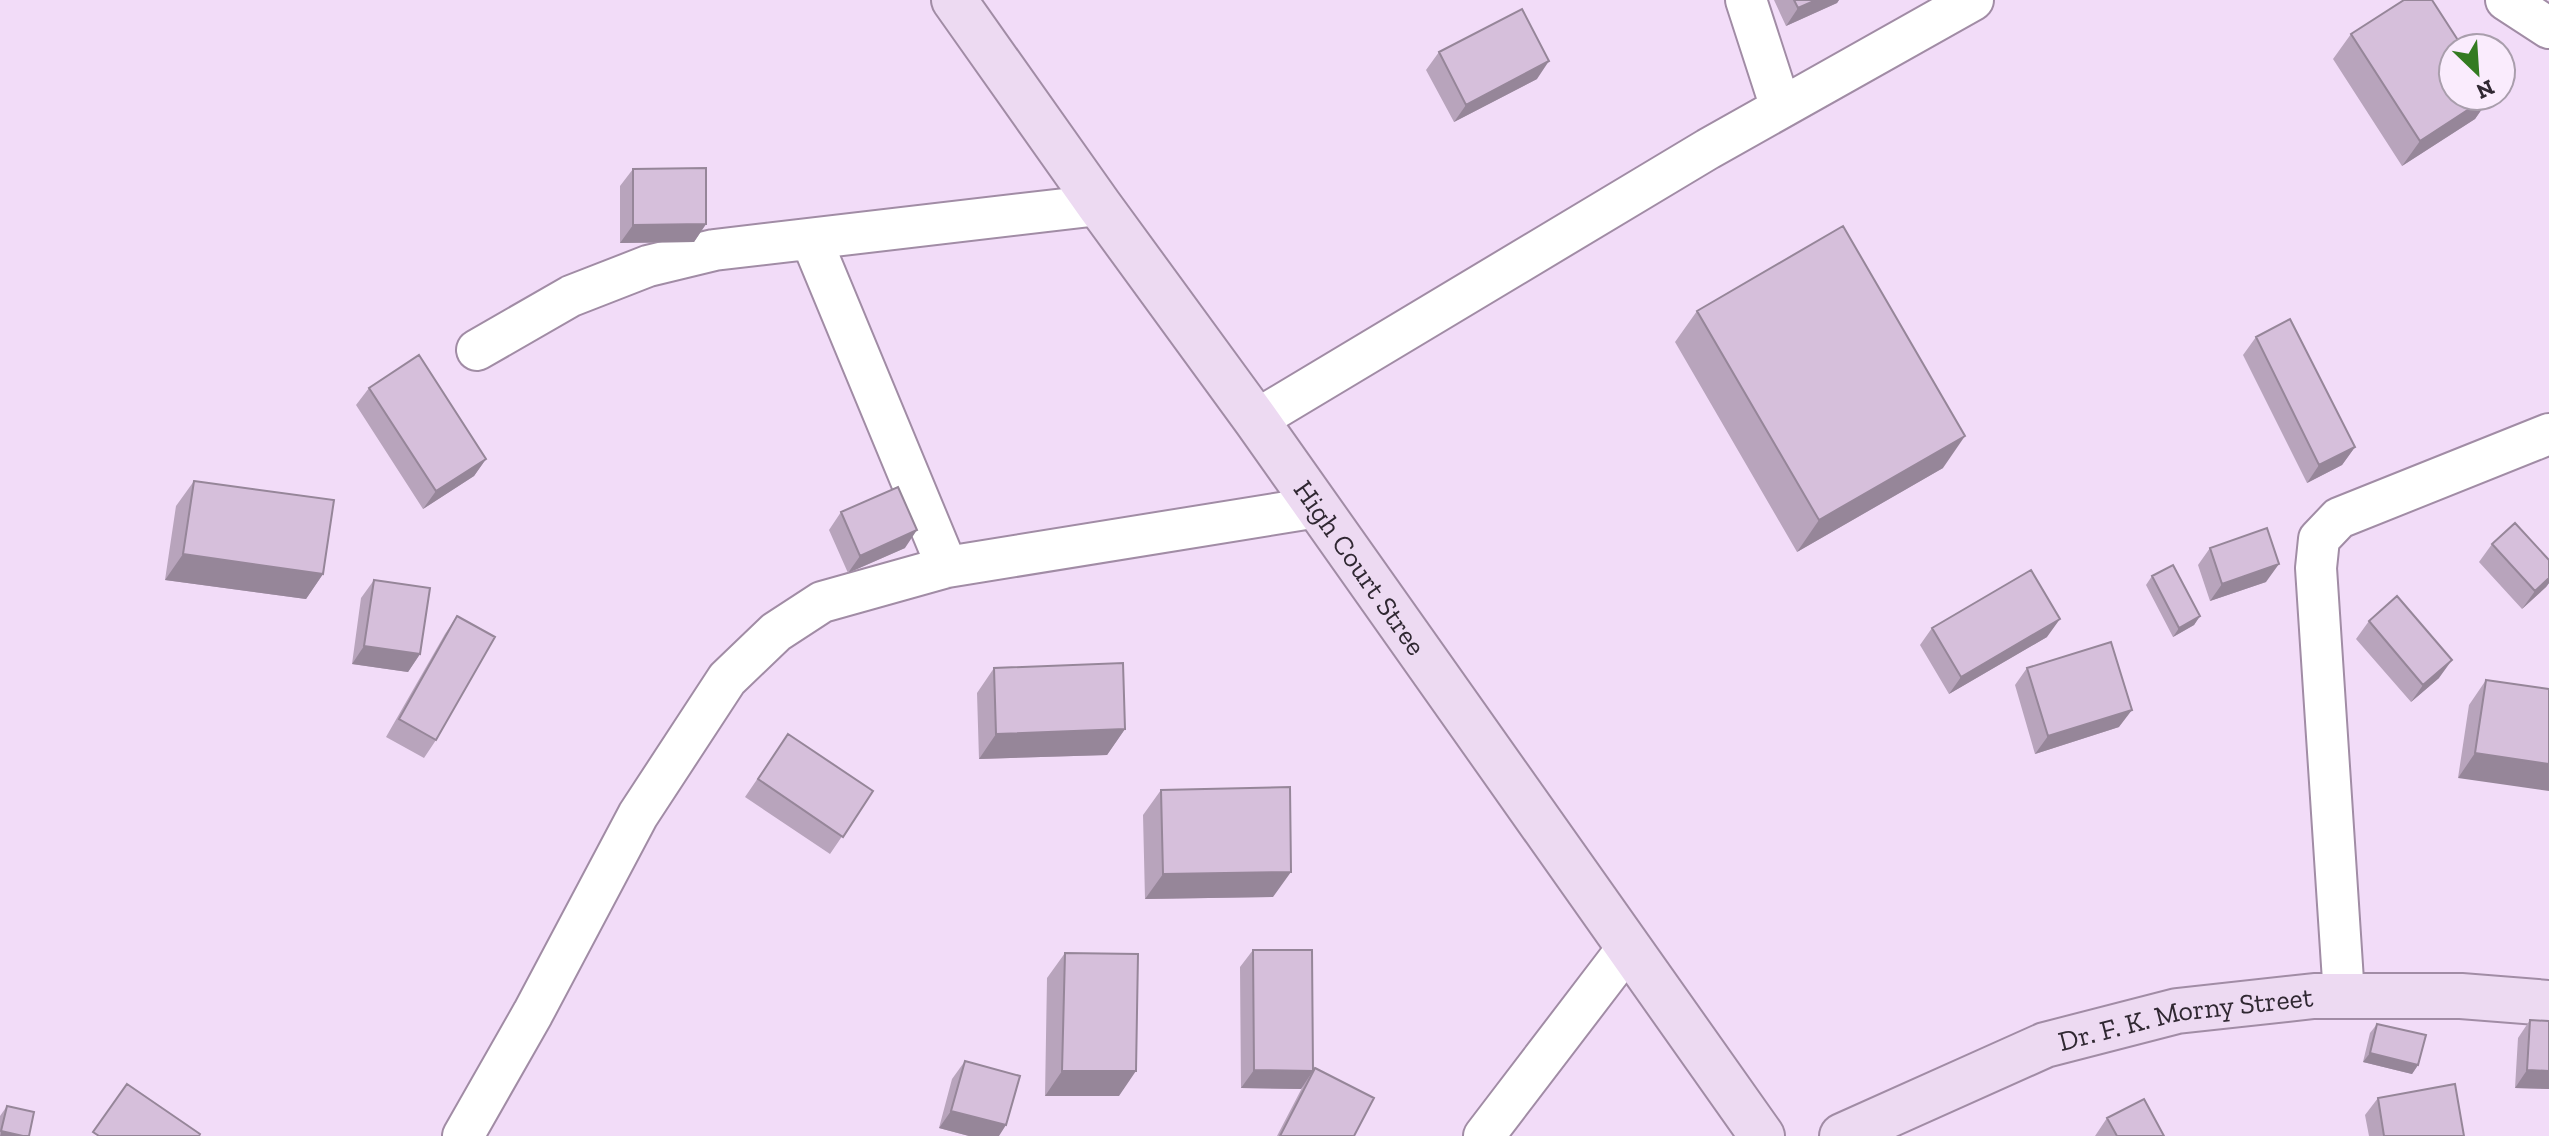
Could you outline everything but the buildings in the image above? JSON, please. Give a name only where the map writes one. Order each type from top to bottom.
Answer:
[{"type":"street","name":"High Court Stree","points":[[954,0],[1318,507],[1762,1136]]},
{"type":"street","points":[[1746,0],[1781,108]]},
{"type":"street","points":[[1256,420],[1781,108],[1973,0]]},
{"type":"street","points":[[2506,0],[2549,28]]},
{"type":"street","points":[[477,350],[571,296],[648,266],[714,250],[1099,205]]},
{"type":"street","points":[[811,239],[947,567]]},
{"type":"street","points":[[2344,996],[2316,568],[2319,539],[2339,518],[2549,434]]},
{"type":"street","points":[[463,1136],[533,1013],[638,815],[727,679],[776,632],[822,602],[947,567],[1318,507]]},
{"type":"street","points":[[1484,1136],[1629,946]]},
{"type":"street","name":"Dr. F. K. Morny Street","points":[[1842,1136],[2045,1045],[2177,1011],[2314,996],[2461,996],[2549,1003]]}]
